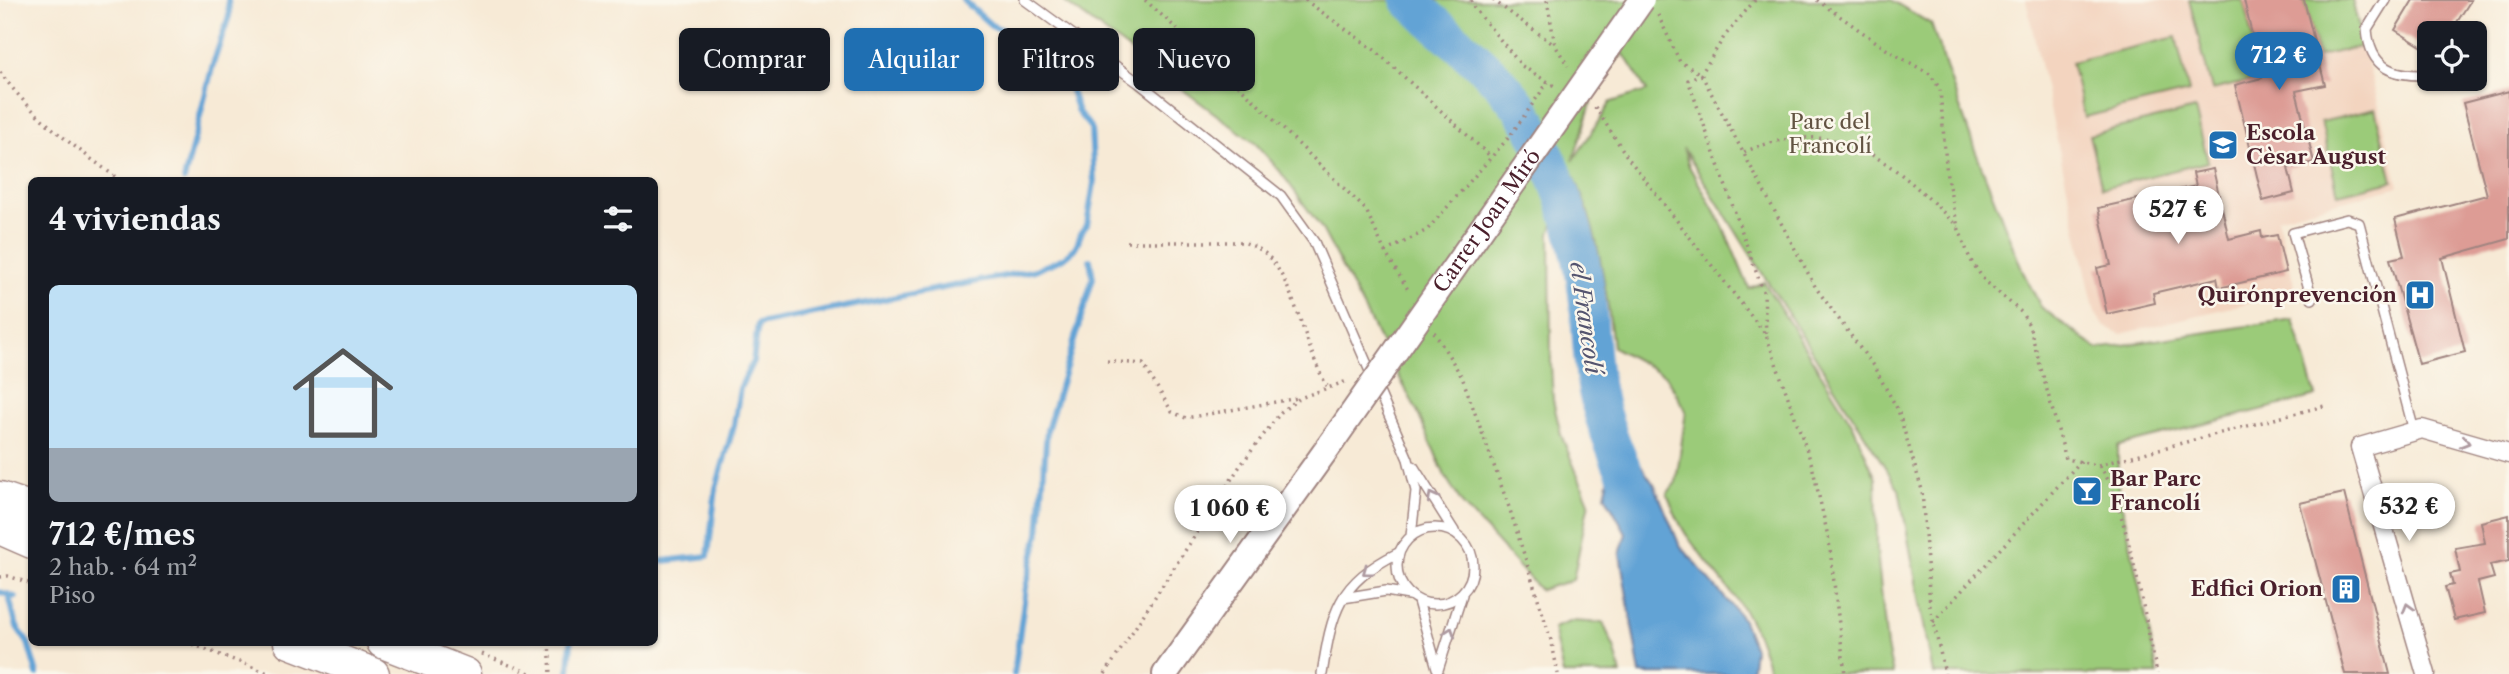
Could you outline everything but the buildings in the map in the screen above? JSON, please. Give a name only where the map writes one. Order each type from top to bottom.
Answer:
[{"type":"highway","points":[[300,646],[373,674]]},
{"type":"highway","points":[[399,646],[469,663]]},
{"type":"street","name":"Carrer Joan Miró","points":[[1165,674],[1650,6]]},
{"type":"street","points":[[2426,674],[2360,447],[2418,430],[2509,454]]},
{"type":"lane","points":[[1024,0],[1139,83],[1281,196],[1314,242],[1373,373],[1408,459],[1416,491],[1411,536],[1398,553],[1363,573],[1343,598],[1335,612],[1328,637],[1322,674]]},
{"type":"lane","points":[[2385,0],[2367,29],[2374,57],[2388,71],[2403,76],[2417,75]]},
{"type":"lane","points":[[2312,299],[2293,233],[2347,219],[2359,223],[2418,430]]},
{"type":"lane","points":[[1408,459],[1471,552],[1474,563],[1438,670],[1418,601]]},
{"type":"lane","points":[[1411,536],[1434,528],[1457,534]]},
{"type":"lane","points":[[1398,553],[1397,576],[1409,595]]},
{"type":"lane","points":[[1343,598],[1386,591],[1409,595],[1418,601],[1441,604],[1462,594]]},
{"type":"path","points":[[1145,0],[1230,77],[1366,210],[1385,252],[1413,298]]},
{"type":"path","points":[[1305,0],[1376,51],[1491,158]]},
{"type":"path","points":[[1471,0],[1474,8],[1522,66],[1558,88]]},
{"type":"path","points":[[1493,0],[1555,45]]},
{"type":"path","points":[[1547,0],[1555,45],[1573,74]]},
{"type":"path","points":[[1755,0],[1724,37],[1701,74],[1688,80],[1764,294],[1766,335],[1812,465],[1829,541],[1845,674]]},
{"type":"path","points":[[1817,0],[1889,51],[1930,74],[1940,89],[1947,177],[1958,227],[1970,259],[1984,280],[2021,313],[2029,325],[2066,458],[2098,465],[2324,406]]},
{"type":"path","points":[[1650,6],[1680,62],[1701,74],[1816,288],[1874,367],[1898,410],[1922,490],[1933,622],[1945,674]]},
{"type":"path","points":[[0,72],[53,131],[115,177]]},
{"type":"path","points":[[1385,252],[1427,230],[1491,158],[1548,82]]},
{"type":"path","points":[[1590,104],[1628,158],[1766,335]]},
{"type":"path","points":[[1744,152],[1773,140],[1805,136],[1863,151],[1887,161],[1908,177],[1958,227]]},
{"type":"path","points":[[1127,242],[1243,242],[1257,248],[1268,256],[1285,284],[1313,363],[1328,387]]},
{"type":"path","points":[[1427,320],[1462,377],[1524,551],[1558,674]]},
{"type":"path","points":[[1107,362],[1143,364],[1172,412],[1186,418],[1300,398],[1373,373]]},
{"type":"path","points":[[1105,674],[1240,466],[1281,412],[1300,398]]},
{"type":"path","points":[[1933,622],[2081,461]]},
{"type":"path","points":[[2098,465],[2109,475],[2120,510],[2157,674]]},
{"type":"path","points":[[0,577],[8,576],[28,583]]},
{"type":"path","points":[[197,646],[271,674]]},
{"type":"path","points":[[549,646],[551,674]]},
{"type":"path","points":[[469,663],[532,674]]},
{"type":"shaded area","name":"Escola Cèsar August","points":[[2026,0],[2352,0],[2399,186],[2277,218],[2296,291],[2121,334],[2105,327],[2095,313]]},
{"type":"green space","name":"Parc del Francolí","points":[[1062,0],[1891,0],[1931,24],[1975,150],[2023,272],[2041,307],[2097,349],[2293,319],[2316,396],[2118,446],[2118,486],[2158,674],[1933,674],[1899,489],[1683,148],[1689,166],[1723,226],[1749,288],[1764,282],[1853,425],[1876,479],[1877,551],[1887,647],[1893,674],[1770,674],[1747,615],[1685,532],[1667,494],[1676,482],[1686,411],[1666,376],[1613,347],[1604,278],[1594,234],[1571,169],[1550,234],[1551,365],[1553,400],[1561,435],[1589,502],[1573,580],[1540,590],[1463,505],[1445,476],[1417,411],[1322,229],[1279,170],[1256,144],[1185,91],[1255,91],[1255,28],[1133,28],[1133,53],[1119,42],[1119,28],[1100,28]],"holes":[[[1623,53],[1647,91],[1611,102],[1573,161],[1598,81]]]},
{"type":"green space","points":[[2189,0],[2243,0],[2262,78],[2212,90]]},
{"type":"green space","points":[[2304,0],[2352,0],[2364,46],[2318,56]]},
{"type":"green space","points":[[2176,37],[2189,92],[2084,117],[2071,62]]},
{"type":"green space","points":[[2195,109],[2208,162],[2102,188],[2089,135]]},
{"type":"green space","points":[[2375,109],[2393,181],[2338,194],[2321,122]]},
{"type":"green space","points":[[1572,621],[1603,623],[1614,647],[1621,674],[1563,674],[1553,628]]},
{"type":"water","points":[[1641,466],[1655,486],[1679,544],[1742,618],[1754,649],[1751,674],[1640,674],[1620,554],[1626,533],[1605,495],[1609,478]]},
{"type":"waterway","points":[[185,177],[213,64],[229,16],[228,0]]},
{"type":"waterway","points":[[658,562],[708,556],[716,488],[734,425],[740,388],[753,361],[758,324],[1035,270],[1064,257],[1077,244],[1087,225],[1094,183],[1091,128],[1078,112],[1063,67],[1050,51],[991,25],[963,0]]},
{"type":"waterway","name":"el Francolí","points":[[1409,0],[1504,87],[1529,121],[1547,157],[1563,197],[1580,257],[1594,379],[1601,409],[1644,518]]},
{"type":"waterway","points":[[1014,674],[1026,587],[1039,533],[1047,430],[1093,278],[1090,260]]},
{"type":"waterway","points":[[0,592],[15,597]]},
{"type":"waterway","points":[[8,594],[17,627],[28,643]]},
{"type":"waterway","points":[[29,646],[37,674]]},
{"type":"waterway","points":[[569,671],[571,646]]},
{"type":"place","name":"Escola Cèsar August","points":[[2223,145]]},
{"type":"place","name":"Quirónprevención","points":[[2420,295]]},
{"type":"place","name":"Bar Parc Francolí","points":[[2087,491]]},
{"type":"place","name":"Edfici Orion","points":[[2346,589]]}]
